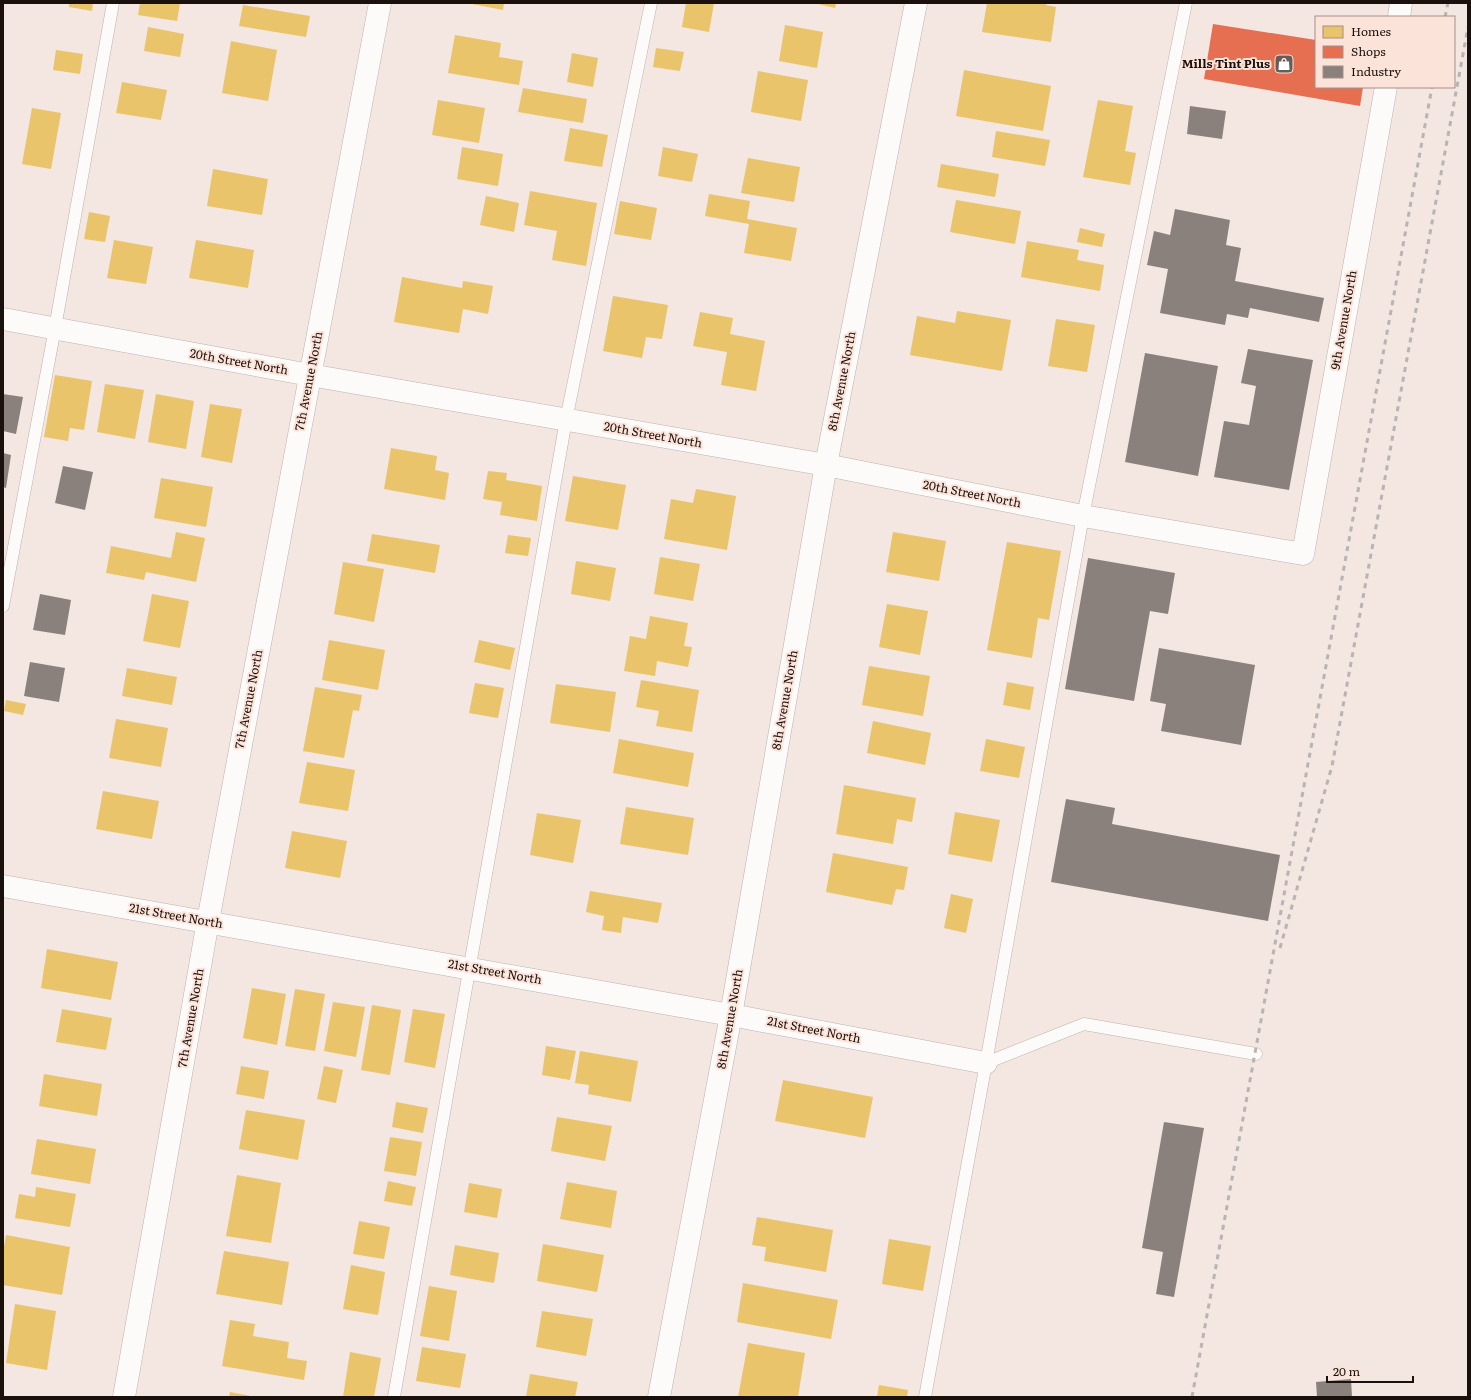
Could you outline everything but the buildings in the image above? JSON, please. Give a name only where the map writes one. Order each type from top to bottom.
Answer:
[{"type":"street","name":"7th Avenue North","points":[[124,1397],[208,921],[380,3]]},
{"type":"street","name":"8th Avenue North","points":[[659,1397],[731,1015],[826,465],[916,3]]},
{"type":"street","points":[[1399,16],[1401,3]]},
{"type":"street","name":"9th Avenue North","points":[[1303,554],[1386,88]]},
{"type":"street","name":"20th Street North","points":[[3,319],[310,375],[826,465],[1083,516],[1303,554]]},
{"type":"street","name":"21st Street North","points":[[3,886],[470,968],[986,1063]]},
{"type":"lane","points":[[3,606],[55,328],[113,3]]},
{"type":"lane","points":[[394,1397],[566,420],[651,3]]},
{"type":"lane","points":[[925,1397],[1083,516],[1186,3]]},
{"type":"lane","points":[[986,1063],[1084,1024],[1256,1054]]},
{"type":"railway","points":[[1445,16],[1448,3]]},
{"type":"railway","points":[[1280,948],[1332,766],[1468,27]]},
{"type":"railway","points":[[1192,1397],[1432,88]]},
{"type":"place","name":"Mills Tint Plus","points":[[1284,64]]}]
